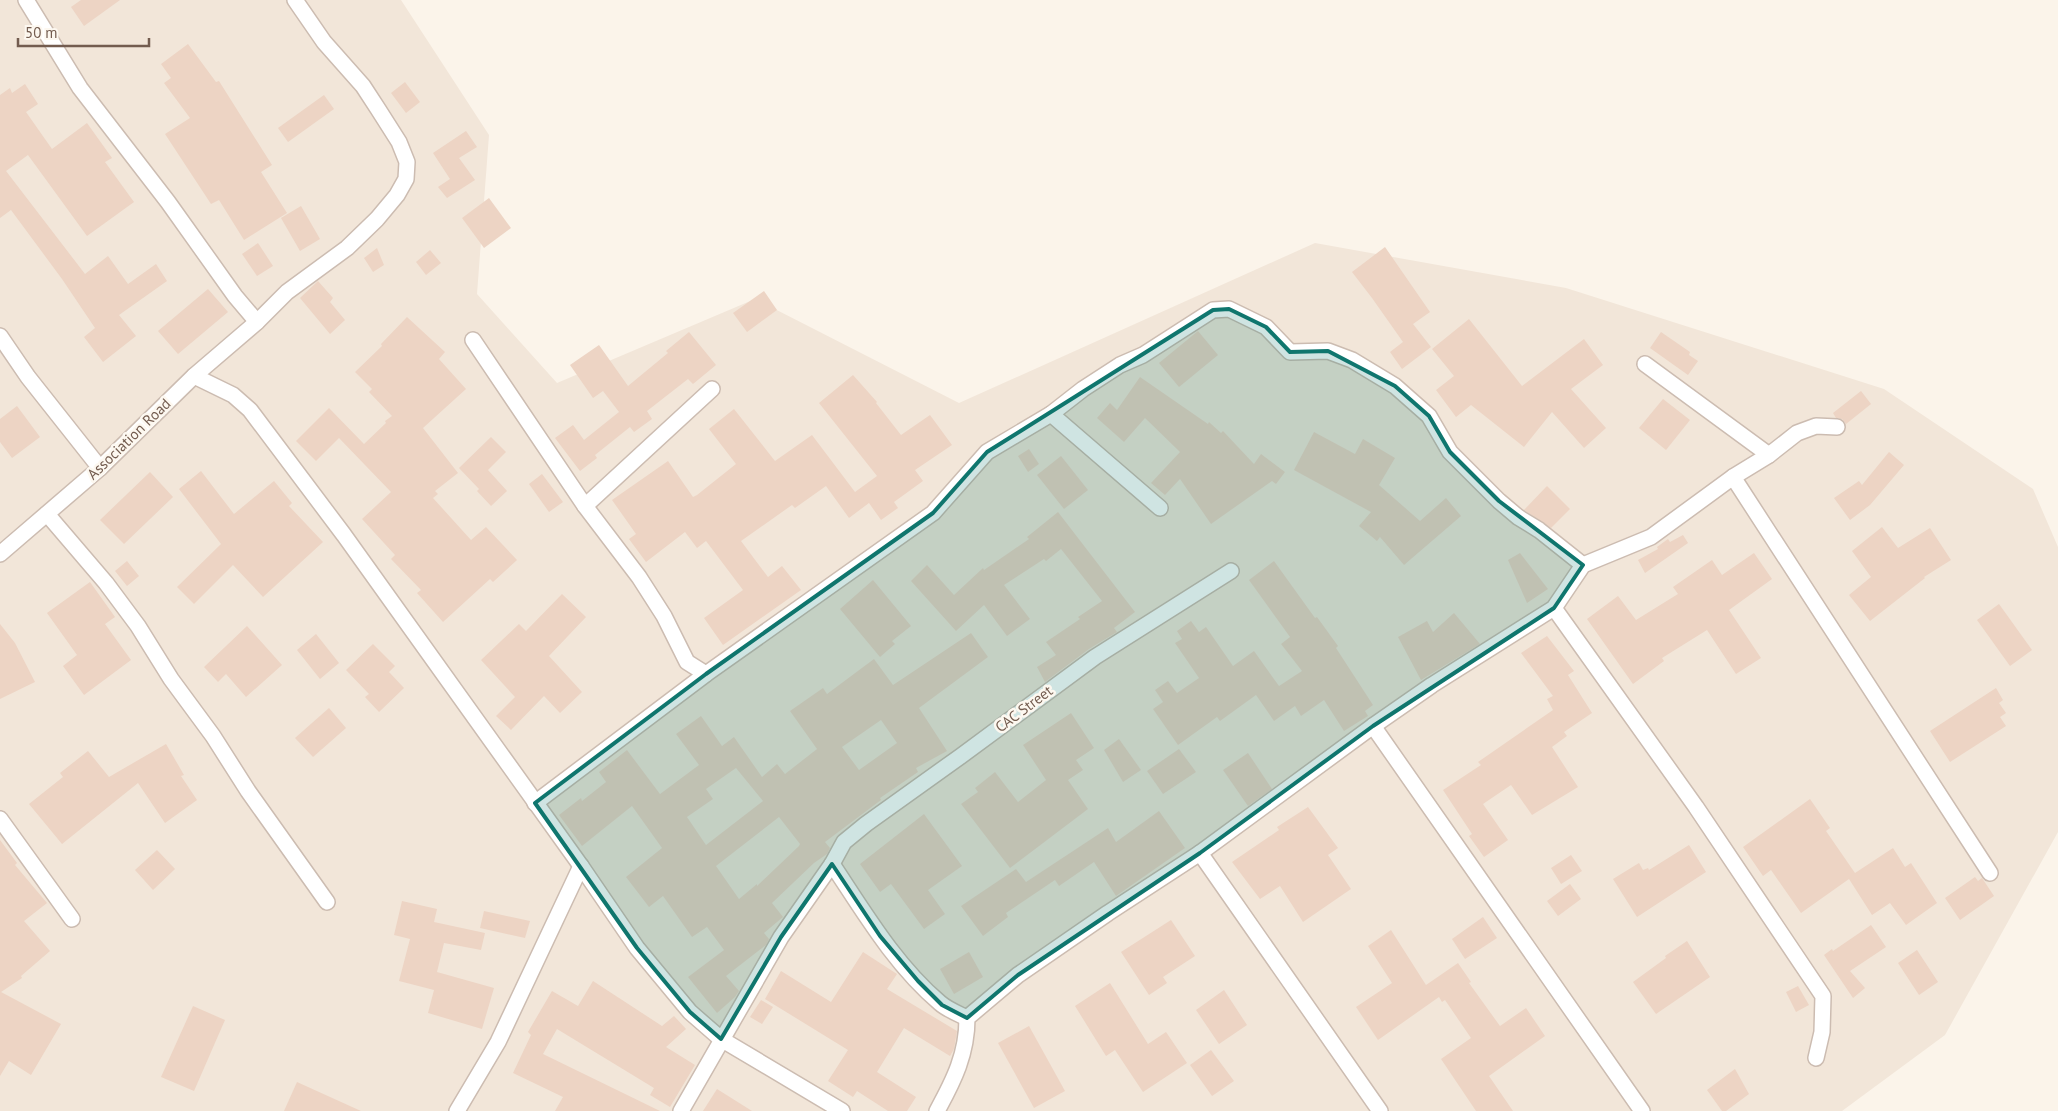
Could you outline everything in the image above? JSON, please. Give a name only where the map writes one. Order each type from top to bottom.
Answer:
[{"type":"street","points":[[26,0],[80,88],[168,202],[235,296],[257,322]]},
{"type":"street","name":"Association Road","points":[[0,554],[100,468],[194,376],[257,322],[288,292],[347,248],[377,219],[397,195],[406,179],[407,162],[398,142],[378,109],[295,0]]},
{"type":"street","points":[[535,803],[706,674],[933,513],[987,452],[1051,414],[1083,389],[1120,365],[1143,355],[1213,310],[1229,309],[1266,327],[1290,352],[1328,351],[1352,360],[1395,386],[1429,416],[1450,452],[1499,501],[1583,565]]},
{"type":"street","points":[[0,336],[28,377],[100,468]]},
{"type":"street","points":[[473,340],[585,506],[639,577],[664,616],[687,662],[706,674]]},
{"type":"street","points":[[1645,364],[1769,455]]},
{"type":"street","points":[[194,376],[233,395],[250,410],[344,535],[581,866],[637,948],[690,1012],[721,1039],[842,1111]]},
{"type":"street","points":[[585,506],[712,389]]},
{"type":"street","points":[[1051,414],[1160,508]]},
{"type":"street","points":[[937,1111],[958,1070],[967,1038],[967,1018],[1018,975],[1200,853],[1432,685],[1554,608],[1583,565],[1651,538],[1733,477],[1769,455],[1796,432],[1816,426],[1837,427]]},
{"type":"street","points":[[1733,477],[1990,873]]},
{"type":"street","points":[[47,514],[106,583],[138,626],[171,678],[327,902]]},
{"type":"street","name":"CAC Street","points":[[681,1111],[781,937],[832,864],[844,842],[1095,657],[1231,571]]},
{"type":"street","points":[[1554,608],[1696,807],[1823,996],[1822,1032],[1816,1058]]},
{"type":"street","points":[[1374,726],[1642,1111]]},
{"type":"street","points":[[0,819],[72,919]]},
{"type":"street","points":[[1200,853],[1380,1111]]},
{"type":"street","points":[[832,864],[880,936],[918,981],[942,1005],[967,1018]]},
{"type":"street","points":[[457,1111],[498,1042],[581,866]]},
{"type":"highlighted area","points":[[1229,309],[1266,327],[1290,352],[1328,351],[1395,386],[1429,416],[1450,452],[1499,501],[1583,565],[1554,608],[1373,726],[1200,853],[1018,975],[967,1018],[942,1005],[918,981],[880,936],[832,864],[781,937],[721,1039],[690,1012],[637,948],[535,803],[706,674],[933,513],[987,452],[1213,310]]},
{"type":"shaded area","points":[[0,0],[401,0],[489,135],[477,294],[557,383],[755,299],[959,403],[1315,243],[1566,288],[1884,389],[2033,489],[2058,547],[2058,832],[1945,1035],[1842,1111],[0,1111]]},
{"type":"building","points":[[81,0],[120,0],[84,26],[71,7]]},
{"type":"building","points":[[188,44],[216,82],[219,81],[272,165],[261,172],[287,213],[244,240],[219,200],[211,204],[165,134],[190,118],[164,83],[171,78],[161,64]]},
{"type":"building","points":[[405,82],[420,102],[406,113],[391,93]]},
{"type":"building","points":[[25,84],[38,104],[26,112],[52,149],[87,123],[112,158],[105,162],[134,202],[87,236],[28,155],[6,171],[85,274],[108,256],[128,284],[156,264],[167,281],[119,315],[136,336],[103,362],[84,337],[95,328],[62,279],[11,210],[0,218],[0,95],[10,88],[12,93]]},
{"type":"building","points":[[324,95],[334,109],[288,142],[278,128]]},
{"type":"building","points":[[466,131],[477,147],[459,158],[475,180],[447,198],[438,187],[450,179],[433,153]]},
{"type":"building","points":[[489,198],[511,228],[484,248],[462,218]]},
{"type":"building","points":[[301,206],[320,239],[300,251],[281,218]]},
{"type":"building","points":[[258,243],[273,266],[257,276],[242,254]]},
{"type":"building","points":[[1385,247],[1430,312],[1413,324],[1431,347],[1402,369],[1390,352],[1403,342],[1352,272]]},
{"type":"building","points":[[377,248],[384,265],[373,272],[364,258]]},
{"type":"building","points":[[430,250],[441,263],[426,275],[416,262]]},
{"type":"building","points":[[318,281],[333,298],[330,302],[345,320],[330,334],[300,298]]},
{"type":"building","points":[[208,289],[228,312],[178,354],[158,331]]},
{"type":"building","points":[[764,291],[777,310],[747,332],[733,313]]},
{"type":"building","points":[[407,317],[445,352],[439,359],[466,389],[423,428],[458,473],[435,491],[438,494],[433,498],[471,540],[486,527],[517,560],[493,582],[490,579],[443,622],[417,593],[421,590],[391,559],[395,555],[362,519],[391,492],[339,438],[316,461],[296,441],[329,408],[364,444],[386,423],[385,421],[392,416],[369,392],[372,389],[355,372],[382,346],[381,344]]},
{"type":"building","points":[[1469,319],[1522,386],[1584,339],[1603,365],[1571,389],[1606,428],[1584,448],[1552,412],[1524,447],[1471,405],[1456,417],[1436,390],[1454,376],[1432,349]]},
{"type":"building","points":[[1198,331],[1218,355],[1179,387],[1159,363]]},
{"type":"building","points":[[689,332],[716,365],[693,384],[688,379],[647,411],[652,419],[634,432],[630,427],[595,455],[597,458],[580,471],[555,438],[573,425],[584,440],[619,412],[603,391],[593,398],[570,365],[599,345],[628,386],[668,353],[666,351]]},
{"type":"building","points":[[1661,332],[1690,352],[1689,355],[1698,361],[1688,375],[1650,348]]},
{"type":"building","points":[[853,375],[877,402],[901,435],[930,415],[952,445],[915,470],[923,481],[894,502],[898,508],[881,520],[869,503],[849,518],[826,486],[795,508],[792,505],[741,541],[768,577],[782,566],[801,590],[723,645],[704,618],[743,590],[706,541],[697,548],[685,532],[646,562],[629,539],[636,534],[612,500],[668,461],[693,497],[697,495],[736,464],[709,429],[734,409],[775,461],[812,435],[855,492],[877,476],[819,403]]},
{"type":"building","points":[[1140,377],[1208,424],[1209,422],[1221,433],[1223,431],[1254,464],[1261,454],[1285,472],[1276,484],[1272,481],[1211,524],[1180,479],[1165,495],[1151,483],[1180,452],[1145,418],[1124,442],[1097,418],[1110,403],[1117,410]]},
{"type":"building","points":[[1861,391],[1871,404],[1846,424],[1842,419],[1836,418],[1833,413]]},
{"type":"building","points":[[1663,399],[1690,420],[1666,450],[1639,428]]},
{"type":"building","points":[[17,406],[40,437],[12,458],[0,442],[0,419]]},
{"type":"building","points":[[1314,432],[1355,454],[1363,439],[1395,458],[1379,485],[1420,521],[1446,498],[1461,516],[1404,565],[1380,537],[1377,541],[1359,526],[1371,512],[1294,470]]},
{"type":"building","points":[[491,437],[506,452],[488,470],[507,491],[491,506],[477,491],[479,489],[459,468]]},
{"type":"building","points":[[1029,449],[1039,464],[1028,472],[1018,456]]},
{"type":"building","points":[[1889,452],[1904,465],[1870,505],[1850,520],[1834,498],[1859,481],[1862,485]]},
{"type":"building","points":[[1061,456],[1088,490],[1064,509],[1037,475]]},
{"type":"building","points":[[201,471],[234,514],[274,481],[292,503],[289,506],[323,542],[263,597],[233,565],[194,604],[177,587],[221,544],[179,489]]},
{"type":"building","points":[[150,472],[173,497],[124,544],[100,520]]},
{"type":"building","points":[[542,474],[563,502],[549,512],[529,484]]},
{"type":"building","points":[[1547,486],[1570,509],[1551,528],[1524,510]]},
{"type":"building","points":[[1058,512],[1135,612],[1114,628],[1117,632],[1089,649],[1045,682],[1037,667],[1056,655],[1046,642],[1080,619],[1078,617],[1102,601],[1061,549],[1046,561],[1044,559],[1004,585],[1030,619],[1007,636],[984,605],[956,631],[911,581],[927,565],[954,595],[983,568],[984,570],[1029,539],[1027,537]]},
{"type":"building","points":[[1882,527],[1898,548],[1930,528],[1951,560],[1924,577],[1870,621],[1849,595],[1871,577],[1852,551]]},
{"type":"building","points":[[1683,535],[1688,543],[1645,573],[1638,560],[1658,549],[1657,547],[1668,539],[1670,542]]},
{"type":"building","points":[[1520,553],[1548,589],[1527,603],[1508,560]]},
{"type":"building","points":[[1754,553],[1772,579],[1729,610],[1761,658],[1736,674],[1707,630],[1662,658],[1664,661],[1633,684],[1587,619],[1618,596],[1636,620],[1678,594],[1673,587],[1712,560],[1722,575]]},
{"type":"building","points":[[127,561],[139,576],[127,586],[115,571]]},
{"type":"building","points":[[1274,561],[1315,618],[1317,617],[1338,646],[1336,648],[1373,705],[1365,711],[1368,716],[1344,731],[1324,700],[1301,716],[1295,706],[1274,721],[1256,695],[1220,721],[1217,717],[1178,745],[1153,709],[1163,702],[1155,690],[1168,681],[1177,693],[1199,678],[1175,643],[1182,639],[1177,631],[1191,621],[1199,632],[1206,627],[1233,666],[1254,651],[1279,686],[1302,671],[1281,644],[1290,637],[1249,580]]},
{"type":"building","points":[[873,580],[911,626],[892,641],[895,644],[880,657],[840,609]]},
{"type":"building","points":[[90,582],[115,617],[105,624],[131,660],[84,695],[63,666],[77,655],[47,613]]},
{"type":"building","points":[[562,594],[586,617],[549,656],[582,692],[560,713],[544,696],[511,730],[496,716],[515,697],[481,660],[519,624],[526,631]]},
{"type":"building","points":[[1999,604],[2032,650],[2010,666],[1977,620]]},
{"type":"building","points":[[1454,613],[1480,644],[1421,680],[1398,637],[1427,621],[1433,632]]},
{"type":"building","points":[[0,624],[15,643],[35,682],[0,699]]},
{"type":"building","points":[[247,626],[282,665],[246,697],[226,674],[218,682],[204,667]]},
{"type":"building","points":[[971,633],[988,657],[919,708],[947,751],[916,768],[918,772],[880,798],[881,800],[825,842],[830,848],[827,854],[814,863],[772,903],[783,917],[764,933],[769,939],[766,945],[726,976],[739,991],[717,1013],[688,977],[724,950],[707,927],[692,937],[663,896],[649,907],[626,877],[662,848],[632,806],[582,846],[559,815],[581,798],[582,801],[606,782],[599,772],[627,750],[660,794],[699,765],[676,734],[701,716],[722,746],[734,737],[762,777],[777,764],[785,774],[817,749],[790,711],[823,688],[827,694],[874,659],[893,685]],"holes":[[[881,720],[897,743],[859,770],[842,747]],[[736,768],[763,801],[706,845],[687,817],[713,799],[706,789]],[[779,817],[800,844],[757,886],[757,884],[739,899],[716,866]]]},
{"type":"building","points":[[316,634],[339,663],[320,679],[297,650]]},
{"type":"building","points":[[1547,636],[1574,671],[1568,675],[1592,713],[1564,732],[1567,736],[1552,747],[1578,787],[1532,815],[1511,785],[1483,804],[1508,840],[1484,857],[1469,836],[1472,834],[1443,790],[1481,765],[1478,762],[1553,710],[1547,699],[1553,696],[1521,653]]},
{"type":"building","points":[[373,644],[395,666],[389,672],[404,688],[379,712],[365,697],[369,694],[346,670]]},
{"type":"building","points":[[1996,688],[2003,700],[1999,703],[2006,713],[2000,717],[2006,726],[1950,762],[1930,731]]},
{"type":"building","points":[[329,708],[346,728],[313,757],[295,738]]},
{"type":"building","points":[[1071,713],[1094,748],[1076,760],[1083,770],[1068,780],[1088,809],[1010,868],[961,804],[978,792],[975,788],[995,772],[1018,802],[1046,780],[1023,745]]},
{"type":"building","points":[[1119,739],[1141,770],[1123,782],[1104,750]]},
{"type":"building","points":[[166,744],[184,775],[181,776],[197,800],[165,823],[138,783],[62,844],[29,804],[63,777],[60,773],[88,751],[109,777]]},
{"type":"building","points":[[1179,749],[1196,772],[1163,794],[1147,771]]},
{"type":"building","points":[[1248,753],[1272,789],[1248,806],[1223,770]]},
{"type":"building","points":[[1810,799],[1830,828],[1826,831],[1855,873],[1893,848],[1905,867],[1911,863],[1937,903],[1906,925],[1890,903],[1872,915],[1849,879],[1801,913],[1771,870],[1763,876],[1743,847]]},
{"type":"building","points":[[1308,807],[1338,848],[1328,855],[1351,889],[1303,922],[1280,886],[1260,899],[1232,862],[1279,830],[1277,827]]},
{"type":"building","points":[[1159,811],[1185,848],[1116,896],[1094,862],[1059,886],[1055,880],[1006,913],[1008,917],[983,936],[961,906],[1016,869],[1026,882],[1108,828],[1116,842]]},
{"type":"building","points":[[924,814],[962,866],[928,890],[945,914],[924,929],[891,884],[880,892],[860,864]]},
{"type":"building","points":[[0,840],[17,863],[15,865],[47,903],[24,921],[50,951],[21,976],[22,978],[1,992],[61,1024],[31,1075],[9,1061],[0,1076]]},
{"type":"building","points":[[1689,845],[1706,872],[1637,917],[1613,879],[1639,863],[1643,870],[1648,868],[1649,870]]},
{"type":"building","points":[[157,850],[175,869],[153,890],[135,870]]},
{"type":"building","points":[[1571,855],[1582,871],[1561,884],[1551,868]]},
{"type":"building","points":[[1975,877],[1978,881],[1982,878],[1994,896],[1960,920],[1945,898]]},
{"type":"building","points":[[1570,884],[1581,899],[1558,916],[1547,901]]},
{"type":"building","points":[[402,901],[437,909],[434,922],[485,933],[481,950],[444,943],[437,972],[494,988],[482,1029],[428,1013],[434,990],[399,981],[410,939],[394,935]]},
{"type":"building","points":[[484,911],[530,921],[525,938],[480,928]]},
{"type":"building","points":[[1483,917],[1497,938],[1465,959],[1452,939]]},
{"type":"building","points":[[1171,920],[1195,956],[1163,977],[1167,983],[1149,995],[1121,952]]},
{"type":"building","points":[[1871,925],[1886,947],[1850,971],[1865,988],[1853,998],[1824,955]]},
{"type":"building","points":[[1391,930],[1426,985],[1458,963],[1471,982],[1469,983],[1500,1026],[1526,1008],[1545,1036],[1489,1076],[1513,1111],[1476,1111],[1441,1059],[1471,1038],[1445,1000],[1442,1002],[1439,997],[1378,1040],[1356,1007],[1392,983],[1368,946]]},
{"type":"building","points":[[1687,941],[1710,977],[1656,1014],[1633,982]]},
{"type":"building","points":[[1917,950],[1938,982],[1919,995],[1898,963]]},
{"type":"building","points":[[863,952],[897,974],[887,989],[957,1031],[954,1049],[950,1056],[904,1028],[877,1072],[916,1097],[907,1111],[888,1111],[857,1091],[853,1097],[828,1081],[848,1050],[765,999],[781,971],[831,1002]]},
{"type":"building","points":[[969,952],[983,977],[954,994],[940,969]]},
{"type":"building","points":[[593,981],[662,1026],[674,1016],[686,1029],[666,1047],[695,1065],[670,1107],[650,1095],[654,1088],[557,1029],[543,1054],[660,1111],[555,1111],[563,1097],[513,1073],[531,1035],[528,1032],[552,991],[578,1006]]},
{"type":"building","points":[[1110,983],[1148,1044],[1166,1032],[1187,1063],[1143,1092],[1115,1050],[1106,1056],[1075,1006]]},
{"type":"building","points":[[1798,986],[1809,1005],[1796,1012],[1786,992]]},
{"type":"building","points":[[1224,990],[1247,1025],[1219,1044],[1196,1010]]},
{"type":"building","points":[[761,1000],[773,1007],[762,1024],[750,1017]]},
{"type":"building","points":[[193,1006],[225,1020],[194,1091],[161,1077]]},
{"type":"building","points":[[1029,1026],[1065,1091],[1034,1108],[998,1043]]},
{"type":"building","points":[[1211,1050],[1234,1081],[1212,1096],[1190,1065]]},
{"type":"building","points":[[1735,1069],[1749,1094],[1726,1111],[1722,1111],[1707,1090]]},
{"type":"building","points":[[297,1082],[361,1111],[284,1111]]},
{"type":"building","points":[[717,1089],[752,1111],[703,1111]]}]
